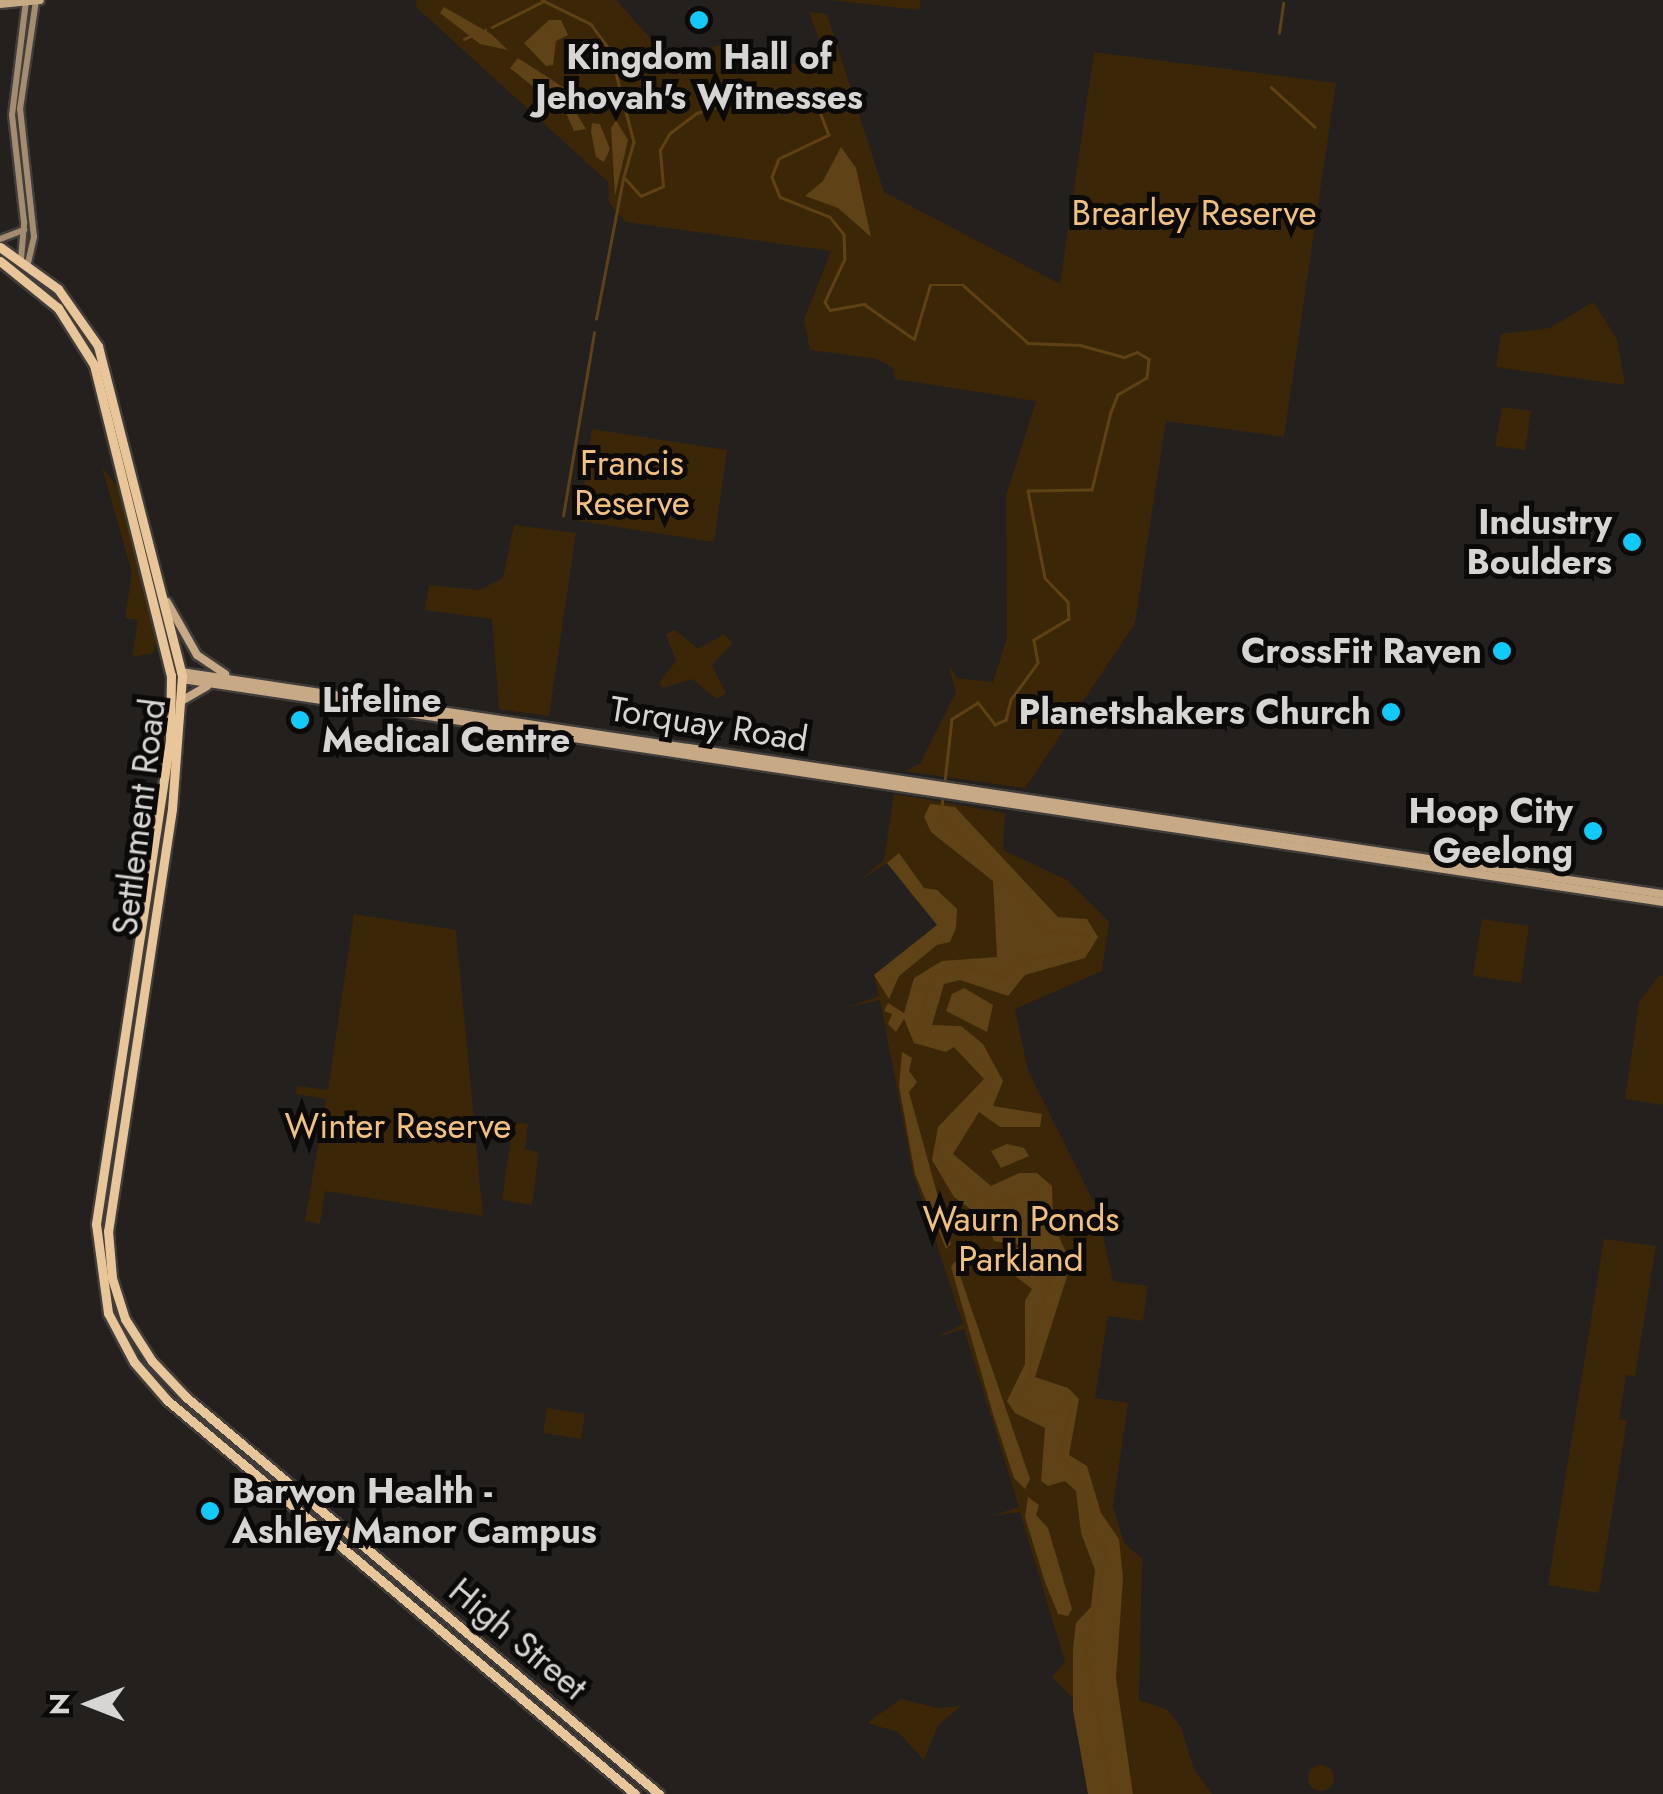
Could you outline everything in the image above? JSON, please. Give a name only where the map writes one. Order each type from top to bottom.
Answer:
[{"type":"highway","name":"Settlement Road","points":[[0,246],[24,261],[90,331],[126,436],[129,470],[178,675],[96,1214],[96,1264],[111,1320]]},
{"type":"highway","name":"Settlement Road","points":[[0,261],[58,308],[86,347],[120,460],[129,470],[166,602],[182,700],[108,1251],[126,1320]]},
{"type":"highway","points":[[20,274],[24,261]]},
{"type":"highway","points":[[120,460],[126,436]]},
{"type":"highway","points":[[130,997],[142,999]]},
{"type":"highway","points":[[128,1010],[141,1011]]},
{"type":"highway","points":[[96,1264],[108,1251]]},
{"type":"highway","points":[[111,1320],[126,1320]]},
{"type":"highway","name":"High Street","points":[[111,1320],[151,1384],[636,1794]]},
{"type":"highway","name":"High Street","points":[[126,1320],[158,1370],[659,1794]]},
{"type":"highway","points":[[204,1431],[217,1422]]},
{"type":"main road","points":[[0,4],[33,0],[12,112],[34,236],[24,261]]},
{"type":"main road","points":[[22,176],[24,261]]},
{"type":"main road","points":[[0,238],[24,230]]},
{"type":"main road","points":[[166,602],[197,655],[246,681]]},
{"type":"main road","name":"Torquay Road","points":[[178,675],[246,681],[956,795],[1663,902]]},
{"type":"main road","name":"Torquay Road","points":[[178,675],[212,685],[923,789]]},
{"type":"main road","points":[[182,700],[212,685]]},
{"type":"main road","name":"Torquay Road","points":[[956,795],[1663,894]]},
{"type":"green space","name":"Brearley Reserve","points":[[417,0],[616,0],[671,62],[730,41],[798,65],[825,56],[809,12],[827,14],[884,192],[1060,284],[1094,52],[1336,83],[1284,437],[1166,421],[1135,623],[1025,788],[904,771],[920,764],[956,692],[948,664],[957,678],[993,682],[1007,638],[1006,496],[1036,401],[895,379],[893,368],[877,359],[810,350],[804,320],[831,251],[626,222],[609,203],[608,182],[415,6]]},
{"type":"green space","points":[[830,0],[921,0],[919,10]]},
{"type":"green space","points":[[444,7],[491,34],[508,50],[480,44],[440,13]]},
{"type":"green space","points":[[549,20],[561,20],[568,35],[556,41],[553,65],[546,66],[524,43]]},
{"type":"green space","points":[[518,58],[569,91],[565,94],[586,129],[574,131],[566,113],[510,68]]},
{"type":"green space","points":[[616,120],[628,140],[615,196],[611,128]]},
{"type":"green space","points":[[592,123],[600,124],[610,149],[604,162],[596,157],[591,132]]},
{"type":"green space","points":[[841,147],[856,168],[871,237],[838,208],[805,196],[823,181]]},
{"type":"green space","points":[[1593,302],[1617,339],[1625,385],[1496,367],[1501,334],[1550,328]]},
{"type":"green space","points":[[1502,407],[1531,411],[1525,450],[1495,446]]},
{"type":"green space","name":"Francis Reserve","points":[[592,429],[727,450],[714,542],[579,521]]},
{"type":"green space","points":[[102,467],[120,490],[156,641],[153,653],[132,657],[138,620],[125,618],[132,573]]},
{"type":"green space","points":[[514,525],[576,533],[549,716],[499,709],[492,619],[425,610],[429,585],[479,590],[503,578]]},
{"type":"green space","points":[[675,630],[698,649],[724,634],[733,643],[712,665],[726,694],[717,699],[692,679],[663,688],[659,683],[676,661],[666,634]]},
{"type":"green space","name":"Waurn Ponds Parkland","points":[[894,794],[1005,813],[1003,850],[1067,880],[1109,922],[1102,971],[1015,1009],[1028,1071],[1097,1209],[1113,1281],[1148,1286],[1143,1321],[1108,1316],[1095,1398],[1128,1403],[1113,1506],[1124,1543],[1142,1559],[1139,1700],[1168,1710],[1181,1727],[1194,1770],[1212,1794],[1088,1794],[1073,1698],[1052,1677],[1065,1662],[1020,1512],[991,1516],[1019,1507],[964,1329],[937,1337],[963,1324],[913,1173],[880,1000],[845,1008],[879,996],[874,975],[937,925],[887,863],[859,881],[884,860]]},
{"type":"green space","points":[[930,804],[955,807],[1058,917],[1087,919],[1098,937],[1085,958],[1025,975],[1008,996],[960,980],[944,984],[932,1025],[961,1026],[983,1044],[1003,1081],[993,1106],[1042,1114],[1040,1127],[1000,1127],[979,1112],[953,1154],[991,1186],[1019,1173],[1037,1173],[1052,1186],[1053,1223],[1071,1264],[1035,1377],[1068,1388],[1079,1399],[1069,1455],[1087,1466],[1101,1513],[1119,1539],[1123,1578],[1116,1678],[1133,1794],[1088,1794],[1073,1710],[1073,1649],[1076,1623],[1091,1607],[1095,1570],[1081,1533],[1076,1491],[1065,1481],[1048,1486],[1041,1481],[1045,1428],[1015,1413],[1007,1401],[1025,1364],[1025,1301],[1032,1289],[1010,1272],[1009,1258],[1019,1245],[994,1241],[985,1220],[954,1197],[932,1160],[938,1127],[984,1079],[954,1047],[946,1052],[914,1043],[904,1019],[896,1032],[888,1024],[892,1014],[884,1011],[888,1003],[904,1013],[914,978],[942,961],[997,957],[993,881],[931,832],[924,817]]},
{"type":"green space","points":[[899,853],[924,888],[937,890],[957,909],[956,928],[950,942],[937,945],[899,976],[889,999],[874,975],[937,925],[887,863]]},
{"type":"green space","name":"Winter Reserve","points":[[354,914],[456,930],[483,1216],[325,1191],[320,1224],[305,1221],[326,1099],[296,1094],[297,1086],[328,1090]]},
{"type":"green space","points":[[1482,919],[1529,926],[1521,983],[1473,976]]},
{"type":"green space","points":[[1659,975],[1663,976],[1663,1105],[1625,1099],[1639,1002]]},
{"type":"green space","points":[[964,988],[993,1005],[987,1032],[946,1011],[952,994]]},
{"type":"green space","points":[[902,1052],[912,1058],[909,1071],[917,1082],[909,1092],[951,1244],[946,1249],[915,1174],[899,1086]]},
{"type":"green space","points":[[513,1122],[528,1124],[525,1149],[539,1152],[532,1205],[502,1200]]},
{"type":"green space","points":[[1007,1144],[1024,1148],[1029,1156],[1001,1168],[991,1151]]},
{"type":"green space","points":[[1604,1239],[1656,1246],[1635,1376],[1626,1375],[1619,1419],[1627,1420],[1599,1593],[1548,1585]]},
{"type":"green space","points":[[955,1261],[1030,1479],[1025,1489],[1014,1478],[993,1414],[951,1267]]},
{"type":"green space","points":[[547,1408],[585,1414],[581,1439],[543,1433]]},
{"type":"green space","points":[[1028,1497],[1039,1505],[1036,1515],[1048,1528],[1072,1609],[1068,1616],[1058,1614],[1045,1582],[1025,1517]]},
{"type":"green space","points":[[901,1699],[938,1708],[961,1706],[938,1725],[924,1760],[898,1732],[867,1723]]},
{"type":"green space","points":[[1321,1765],[1330,1769],[1334,1778],[1330,1787],[1321,1791],[1312,1787],[1308,1778],[1312,1769]]},
{"type":"waterway","points":[[542,0],[591,24],[610,50],[634,142],[624,177],[641,196],[663,186],[660,150],[670,133],[697,113],[766,90],[795,92],[817,104],[829,135],[779,159],[772,177],[780,197],[830,217],[844,234],[845,259],[825,302],[830,310],[864,304],[914,339],[930,285],[963,285],[1028,343],[1080,345],[1124,357],[1137,352],[1149,359],[1147,378],[1118,395],[1092,490],[1028,491],[1045,578],[1068,602],[1069,619],[1034,640],[1038,663],[1011,700],[1006,720],[995,725],[978,703],[952,719],[945,781]]},
{"type":"waterway","points":[[492,27],[544,1]]},
{"type":"waterway","points":[[1279,33],[1283,3]]},
{"type":"waterway","points":[[464,39],[485,30]]},
{"type":"waterway","points":[[1271,87],[1315,127]]},
{"type":"waterway","points":[[596,319],[623,179]]},
{"type":"waterway","points":[[563,516],[594,333]]},
{"type":"waterway","points":[[943,794],[942,814],[950,825],[1010,883],[1047,931],[1088,935],[1079,950],[1024,960],[1005,977],[960,967],[932,975],[918,1025],[927,1038],[963,1038],[992,1078],[937,1147],[938,1156],[990,1205],[1036,1191],[1058,1258],[1033,1331],[1030,1378],[1012,1399],[1039,1413],[1055,1412],[1065,1399],[1072,1403],[1060,1451],[1089,1496],[1088,1527],[1107,1550],[1086,1650],[1112,1794]]},
{"type":"place","name":"Kingdom Hall of Jehovah's Witnesses","points":[[699,20]]},
{"type":"place","name":"Industry Boulders","points":[[1632,542]]},
{"type":"place","name":"CrossFit Raven","points":[[1502,651]]},
{"type":"place","name":"Planetshakers Church","points":[[1391,712]]},
{"type":"place","name":"Lifeline Medical Centre","points":[[300,720]]},
{"type":"place","name":"Hoop City Geelong","points":[[1593,831]]},
{"type":"place","name":"Barwon Health - Ashley Manor Campus","points":[[210,1511]]}]
